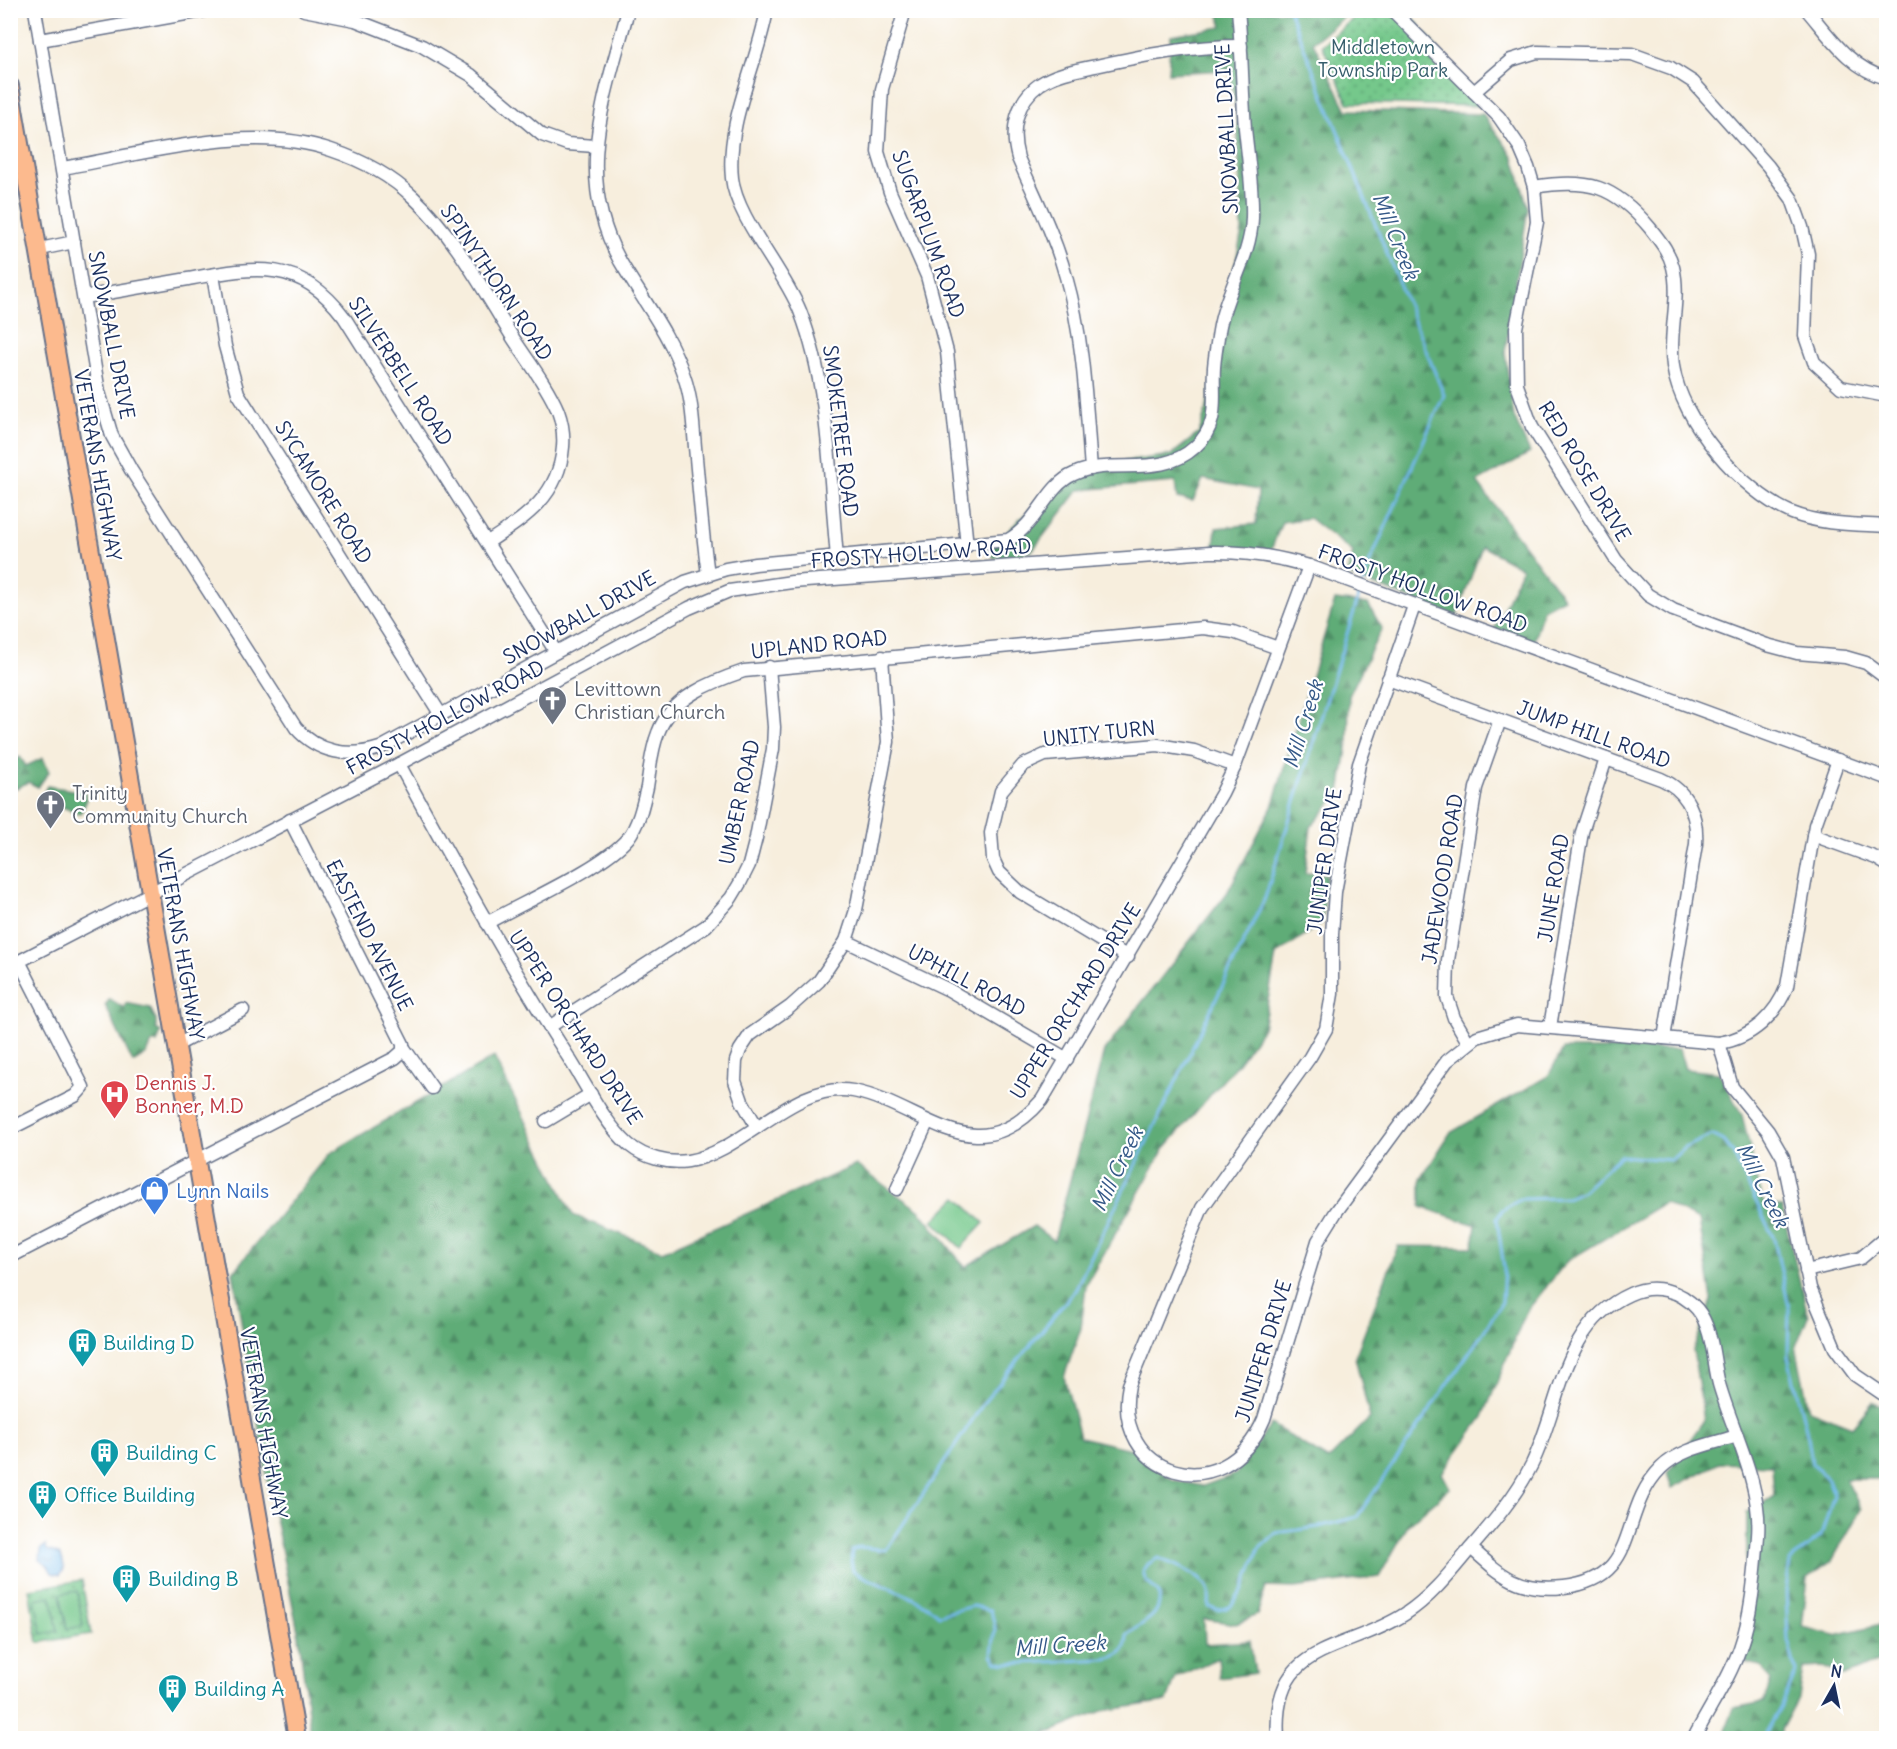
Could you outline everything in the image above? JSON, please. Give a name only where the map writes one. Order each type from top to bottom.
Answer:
[{"type":"main road","name":"VETERANS HIGHWAY","points":[[10,86],[297,1738]]},
{"type":"street","name":"SNOWBALL DRIVE","points":[[35,10],[99,392],[112,435],[131,470],[302,735],[333,752],[358,754],[380,748],[665,592],[708,574],[755,564],[967,546],[1008,540],[1020,534],[1057,487],[1069,476],[1091,469],[1142,467],[1173,461],[1195,447],[1212,424],[1220,329],[1232,283],[1251,233],[1242,46],[1238,10]]},
{"type":"street","points":[[40,40],[208,10]]},
{"type":"street","points":[[304,10],[355,20],[422,46],[471,75],[542,135],[567,144],[595,146]]},
{"type":"street","points":[[628,10],[595,146],[596,190],[607,235],[666,336],[689,392],[708,574]]},
{"type":"street","name":"SMOKETREE ROAD","points":[[767,10],[733,133],[732,180],[741,206],[792,293],[810,338],[819,380],[837,557]]},
{"type":"street","name":"SUGARPLUM ROAD","points":[[905,10],[882,89],[878,152],[890,192],[927,276],[940,321],[952,378],[967,546]]},
{"type":"street","name":"RED ROSE DRIVE","points":[[1392,10],[1508,128],[1528,166],[1534,187],[1537,222],[1516,328],[1517,385],[1532,427],[1616,560],[1648,595],[1673,610],[1767,645],[1797,653],[1845,657],[1866,663],[1887,678]]},
{"type":"street","points":[[1807,10],[1851,59],[1871,73],[1887,78]]},
{"type":"street","points":[[1091,469],[1078,331],[1073,304],[1066,275],[1018,158],[1013,137],[1016,117],[1028,96],[1038,86],[1062,73],[1171,50],[1242,46]]},
{"type":"street","points":[[1474,92],[1511,60],[1537,52],[1632,54],[1671,68],[1692,82],[1768,166],[1792,199],[1808,254],[1805,336],[1814,362],[1841,387],[1887,396]]},
{"type":"street","name":"SPINYTHORN ROAD","points":[[62,168],[217,141],[277,139],[315,145],[364,164],[413,197],[446,233],[551,397],[561,421],[563,448],[559,472],[545,499],[536,509],[488,542]]},
{"type":"street","points":[[1534,187],[1576,183],[1593,185],[1613,193],[1635,210],[1662,243],[1670,256],[1675,282],[1670,331],[1677,383],[1694,421],[1743,480],[1776,505],[1809,518],[1887,526]]},
{"type":"street","points":[[40,249],[74,242]]},
{"type":"street","name":"SILVERBELL ROAD","points":[[84,297],[243,270],[272,269],[304,279],[328,297],[344,316],[556,652]]},
{"type":"street","name":"SYCAMORE ROAD","points":[[213,275],[225,346],[238,393],[441,714]]},
{"type":"street","name":"FROSTY HOLLOW ROAD","points":[[15,963],[399,764],[689,608],[713,597],[750,586],[1210,552],[1253,552],[1309,566],[1887,778]]},
{"type":"street","name":"UPPER ORCHARD DRIVE","points":[[399,764],[487,922],[591,1094],[628,1144],[649,1157],[666,1161],[688,1161],[711,1155],[809,1097],[837,1090],[867,1094],[955,1134],[996,1132],[1010,1127],[1030,1114],[1042,1100],[1128,957],[1235,766],[1309,566]]},
{"type":"street","name":"JUNIPER DRIVE","points":[[1414,606],[1352,790],[1335,892],[1332,994],[1326,1029],[1310,1058],[1202,1208],[1129,1385],[1126,1397],[1129,1424],[1139,1445],[1154,1459],[1175,1470],[1207,1473],[1220,1470],[1239,1458],[1256,1438],[1264,1419],[1310,1262],[1325,1229],[1442,1069],[1468,1042],[1504,1027],[1530,1025],[1719,1043],[1744,1035],[1759,1026],[1773,1012],[1783,997],[1792,962],[1813,835],[1838,760]]},
{"type":"street","name":"UPLAND ROAD","points":[[487,922],[594,864],[627,838],[640,816],[657,734],[675,706],[726,677],[744,670],[1203,628],[1233,632],[1278,648]]},
{"type":"street","points":[[758,1127],[742,1101],[735,1081],[736,1061],[740,1050],[750,1035],[808,992],[830,966],[846,941],[856,910],[888,742],[882,657]]},
{"type":"street","name":"UMBER ROAD","points":[[549,1027],[706,926],[719,913],[740,883],[749,865],[756,838],[773,748],[774,727],[769,668]]},
{"type":"street","name":"JUMP HILL ROAD","points":[[1388,679],[1670,783],[1684,794],[1695,818],[1696,844],[1664,1038]]},
{"type":"street","name":"JADEWOOD ROAD","points":[[1468,1042],[1454,1018],[1447,997],[1448,960],[1475,796],[1500,720]]},
{"type":"street","name":"UNITY TURN","points":[[1128,957],[1020,892],[1005,880],[993,859],[991,845],[993,824],[1001,791],[1016,771],[1045,755],[1169,746],[1194,751],[1235,766]]},
{"type":"street","name":"JUNE ROAD","points":[[1550,1027],[1581,832],[1606,759]]},
{"type":"street","name":"EASTEND AVENUE","points":[[290,820],[404,1048],[432,1088]]},
{"type":"street","points":[[1813,835],[1887,864]]},
{"type":"street","name":"UPHILL ROAD","points":[[846,941],[949,990],[1067,1059]]},
{"type":"street","points":[[10,1129],[75,1096],[83,1087],[15,963]]},
{"type":"street","points":[[177,1045],[243,1010]]},
{"type":"street","points":[[1719,1043],[1732,1087],[1768,1131],[1782,1157],[1806,1271],[1819,1312],[1842,1361],[1865,1384],[1887,1396]]},
{"type":"street","points":[[10,1257],[387,1062],[402,1052],[404,1048]]},
{"type":"street","points":[[546,1121],[591,1094]]},
{"type":"street","points":[[897,1189],[927,1123]]},
{"type":"street","points":[[1806,1271],[1848,1263],[1861,1258],[1887,1237]]},
{"type":"street","points":[[1278,1738],[1279,1697],[1285,1683],[1299,1666],[1314,1656],[1404,1615],[1430,1594],[1471,1548],[1519,1487],[1543,1439],[1572,1350],[1581,1334],[1609,1307],[1632,1293],[1656,1288],[1669,1290],[1688,1300],[1697,1309],[1706,1326],[1720,1387],[1752,1482],[1758,1523],[1749,1606],[1741,1647],[1694,1738]]},
{"type":"street","points":[[1471,1548],[1508,1579],[1525,1587],[1555,1588],[1594,1581],[1605,1574],[1617,1560],[1658,1470],[1676,1457],[1737,1436]]},
{"type":"green space","points":[[1218,11],[1352,11],[1313,42],[1347,110],[1483,114],[1514,157],[1528,208],[1505,352],[1514,417],[1530,453],[1477,482],[1564,598],[1543,609],[1534,641],[1492,634],[1522,568],[1482,546],[1457,616],[1347,575],[1353,552],[1309,518],[1282,522],[1271,550],[1214,548],[1216,528],[1256,524],[1258,490],[1203,479],[1193,501],[1177,498],[1175,482],[1079,490],[1031,552],[993,558],[990,549],[1070,469],[1171,455],[1199,433],[1207,406],[1242,231],[1237,119],[1230,70],[1168,73],[1171,35],[1222,27]]},
{"type":"green space","name":"Middletown Township Park","points":[[1362,11],[1408,11],[1482,106],[1348,103],[1322,45]]},
{"type":"green space","points":[[1335,600],[1368,604],[1382,628],[1349,696],[1348,742],[1340,793],[1311,827],[1305,873],[1327,874],[1322,923],[1276,955],[1263,1028],[1238,1063],[1164,1149],[1086,1285],[1081,1328],[1064,1377],[1080,1437],[1131,1449],[1173,1480],[1203,1486],[1236,1474],[1271,1424],[1328,1460],[1370,1418],[1355,1357],[1398,1246],[1473,1247],[1476,1225],[1421,1207],[1421,1179],[1450,1133],[1548,1076],[1563,1049],[1679,1049],[1685,1069],[1719,1073],[1742,1115],[1763,1202],[1782,1207],[1808,1316],[1796,1346],[1809,1410],[1852,1427],[1873,1402],[1886,1407],[1886,1479],[1846,1479],[1861,1509],[1832,1561],[1808,1578],[1802,1627],[1835,1635],[1881,1624],[1886,1641],[1886,1658],[1844,1676],[1823,1667],[1803,1668],[1798,1698],[1781,1730],[1781,1738],[1723,1738],[1734,1708],[1764,1702],[1771,1680],[1761,1666],[1746,1663],[1747,1513],[1774,1496],[1772,1465],[1719,1463],[1672,1488],[1667,1473],[1704,1420],[1693,1350],[1712,1300],[1699,1220],[1664,1203],[1567,1261],[1526,1312],[1483,1417],[1442,1473],[1450,1488],[1408,1525],[1379,1577],[1294,1588],[1266,1587],[1257,1615],[1236,1624],[1204,1619],[1205,1644],[1250,1641],[1255,1673],[1220,1678],[1218,1658],[1176,1677],[1167,1701],[1102,1711],[1044,1735],[985,1738],[311,1738],[299,1636],[268,1484],[233,1272],[330,1153],[494,1057],[573,1215],[663,1251],[856,1165],[920,1211],[965,1267],[1034,1226],[1054,1241],[1104,1051],[1227,893],[1272,807]]},
{"type":"green space","points":[[20,757],[26,766],[43,758],[49,772],[38,787],[28,782],[17,788],[11,787],[11,776],[17,770],[12,762]]},
{"type":"green space","points":[[47,786],[85,792],[86,802],[80,814],[45,800],[44,792]]},
{"type":"green space","points":[[110,999],[124,1008],[126,1003],[150,1008],[156,1020],[156,1029],[161,1032],[157,1043],[152,1043],[147,1054],[133,1063],[105,1005]]},
{"type":"green space","points":[[957,1197],[984,1223],[961,1248],[933,1221]]},
{"type":"green space","points":[[82,1580],[91,1634],[38,1643],[29,1589]]},
{"type":"green space","points":[[77,1591],[83,1626],[67,1629],[60,1594]]},
{"type":"green space","points":[[51,1596],[58,1631],[42,1634],[35,1599]]},
{"type":"water","points":[[46,1545],[47,1550],[62,1558],[64,1570],[60,1575],[52,1573],[48,1566],[40,1560],[41,1549]]},
{"type":"waterway","name":"Mill Creek","points":[[1289,10],[1444,395],[1369,564],[1363,583]]},
{"type":"waterway","name":"Mill Creek","points":[[1361,589],[1265,898],[1075,1290],[985,1401],[886,1550],[860,1547],[852,1550],[853,1571],[919,1601],[939,1615],[973,1606],[991,1610],[995,1628],[992,1655],[997,1662],[1005,1664],[1105,1659],[1122,1652],[1126,1645],[1127,1635],[1151,1618],[1158,1608],[1159,1593],[1146,1581],[1143,1572],[1148,1564],[1158,1558],[1189,1572],[1205,1584],[1209,1592],[1209,1607],[1218,1610],[1230,1607],[1243,1590],[1259,1549],[1276,1533],[1318,1527],[1357,1517],[1502,1302],[1504,1268],[1497,1219],[1502,1210],[1521,1199],[1567,1198],[1583,1191],[1620,1156],[1671,1160],[1684,1148],[1712,1135],[1724,1141],[1733,1153],[1774,1239],[1789,1307],[1788,1357],[1808,1437],[1812,1464],[1828,1479],[1834,1495],[1821,1536],[1790,1561],[1786,1590],[1788,1640],[1796,1672],[1782,1705],[1763,1738]]},
{"type":"place","name":"Levittown Christian Church","points":[[553,726]]},
{"type":"place","name":"Trinity Community Church","points":[[51,830]]},
{"type":"place","name":"Dennis J. Bonner, M.D","points":[[114,1120]]},
{"type":"place","name":"Lynn Nails","points":[[155,1216]]},
{"type":"place","name":"Building D","points":[[82,1368]]},
{"type":"place","name":"Building C","points":[[105,1478]]},
{"type":"place","name":"Office Building","points":[[43,1520]]},
{"type":"place","name":"Building B","points":[[127,1604]]},
{"type":"place","name":"Building A","points":[[173,1714]]}]
